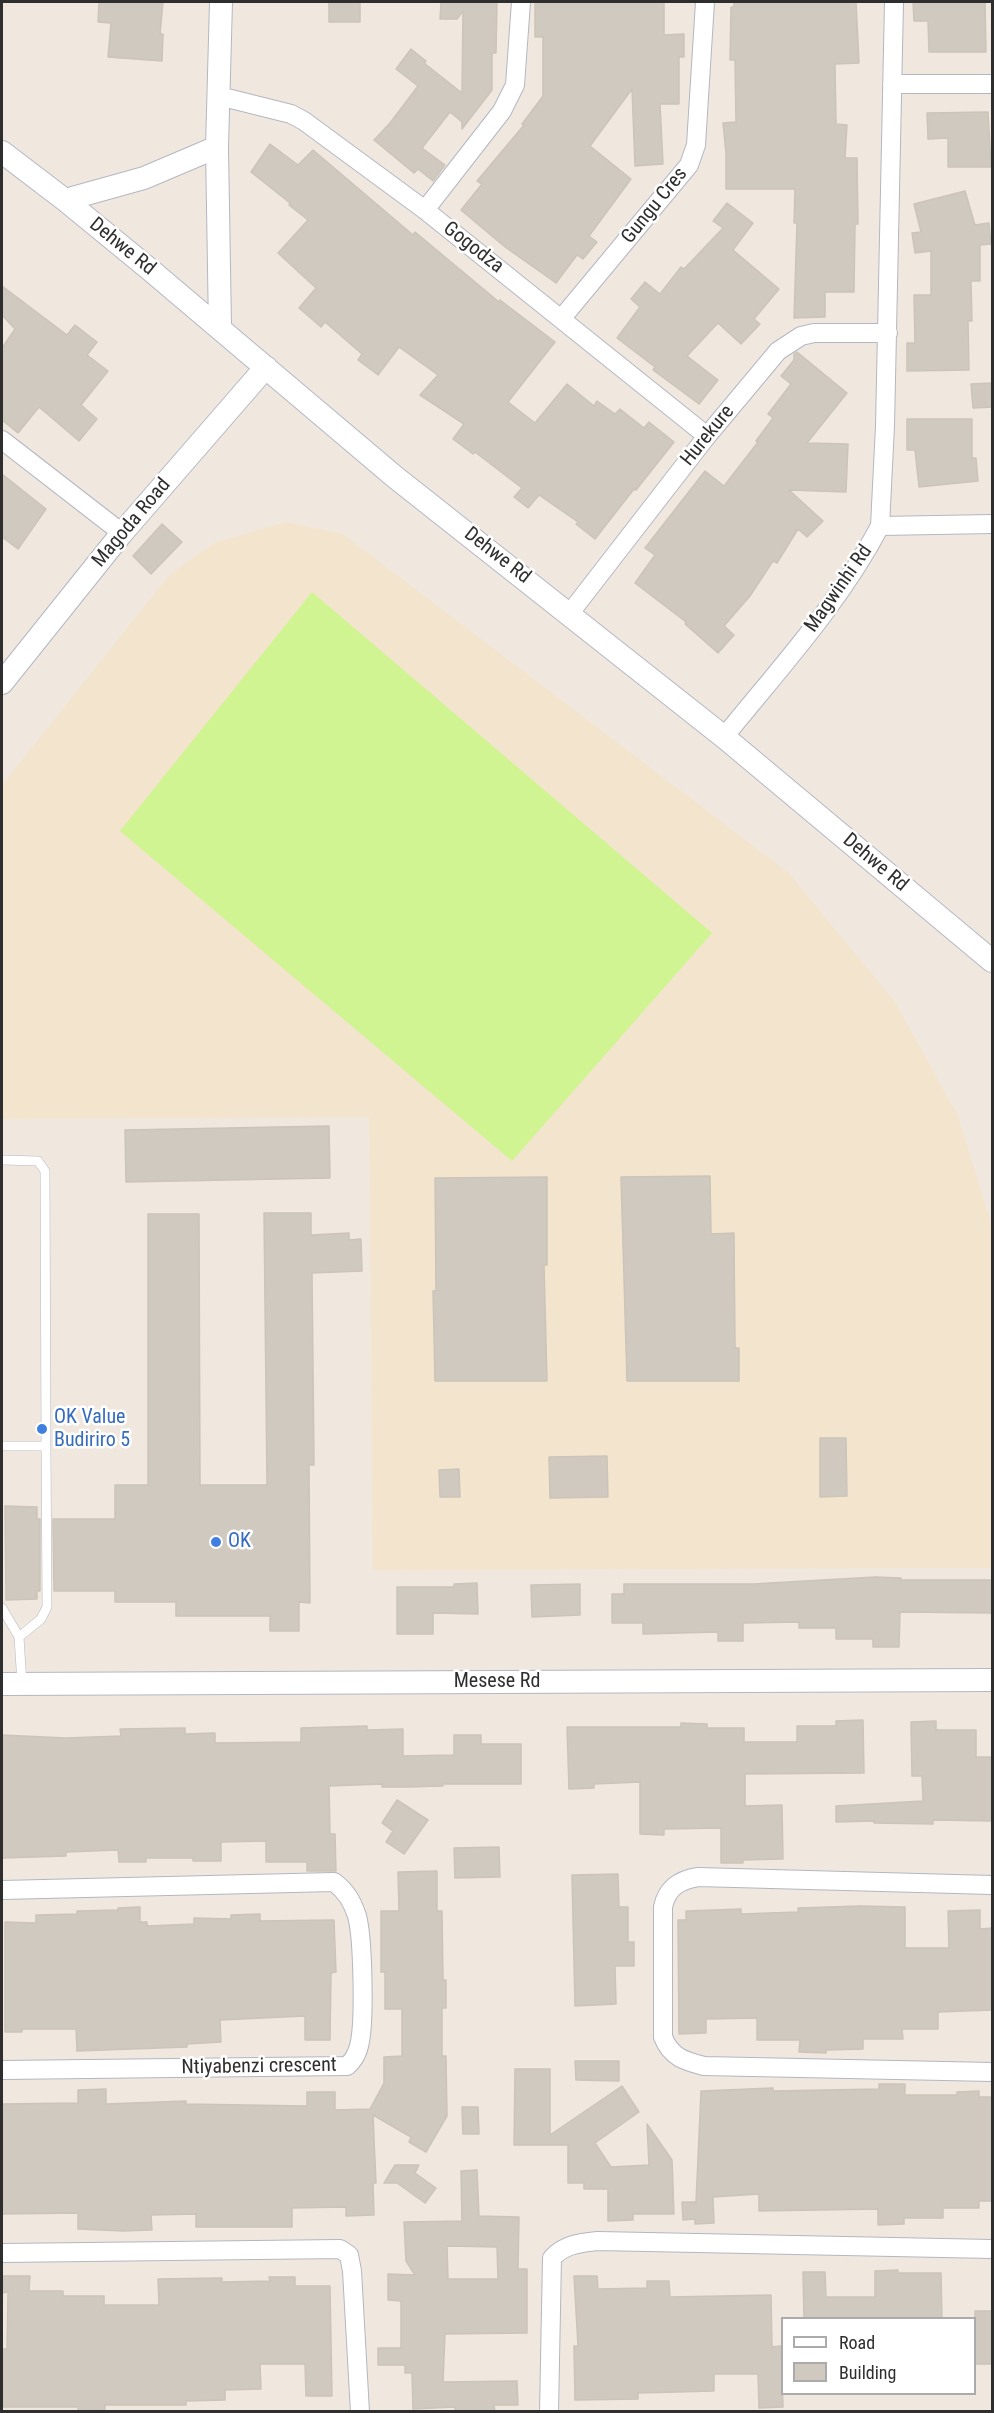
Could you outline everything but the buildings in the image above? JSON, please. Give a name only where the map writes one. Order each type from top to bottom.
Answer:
[{"type":"street","points":[[220,328],[217,147],[222,2]]},
{"type":"street","points":[[425,210],[501,111],[515,85],[518,71],[521,2]]},
{"type":"street","name":"Gungu Cres","points":[[561,319],[689,165],[696,145],[705,2]]},
{"type":"street","points":[[880,526],[888,333],[894,2]]},
{"type":"street","points":[[892,84],[993,84]]},
{"type":"street","name":"Gogodza","points":[[219,96],[291,114],[304,121],[425,210],[707,436]]},
{"type":"street","points":[[65,200],[144,178],[217,147]]},
{"type":"street","name":"Dehwe Rd","points":[[2,152],[65,200],[220,328],[394,477],[570,613],[724,737],[993,961]]},
{"type":"street","name":"Hurekure","points":[[570,613],[707,436],[778,351],[790,341],[814,333],[888,333]]},
{"type":"street","name":"Magoda Road","points":[[3,677],[122,533],[266,367]]},
{"type":"street","points":[[2,440],[122,533]]},
{"type":"street","name":"Magwinhi Rd","points":[[724,737],[826,612],[862,560],[880,526],[993,524]]},
{"type":"street","name":"Mesese Rd","points":[[12,1684],[993,1680]]},
{"type":"street","points":[[993,1885],[698,1877],[678,1882],[665,1898],[663,1918],[663,2037],[677,2058],[704,2066],[993,2072]]},
{"type":"street","name":"Ntiyabenzi crescent","points":[[2,1890],[334,1882],[345,1890],[357,1917],[361,1938],[362,2027],[359,2049],[347,2066],[2,2070]]},
{"type":"street","points":[[549,2412],[552,2258],[566,2247],[598,2241],[993,2249]]},
{"type":"street","points":[[2,2253],[340,2249],[349,2255],[352,2271],[360,2412]]},
{"type":"lane","points":[[2,1160],[38,1161],[45,1171],[47,1607],[41,1619],[19,1636]]},
{"type":"lane","points":[[2,1446],[46,1446]]},
{"type":"lane","points":[[2,1608],[19,1636],[12,1684]]},
{"type":"shaded area","points":[[285,522],[343,534],[789,873],[896,1003],[958,1116],[992,1227],[992,1568],[373,1570],[369,1117],[2,1119],[2,785],[169,575],[214,543]]},
{"type":"green space","points":[[312,592],[712,933],[512,1161],[120,831]]},
{"type":"place","name":"OK Value Budiriro 5","points":[[42,1429]]},
{"type":"place","name":"OK","points":[[216,1542]]}]
